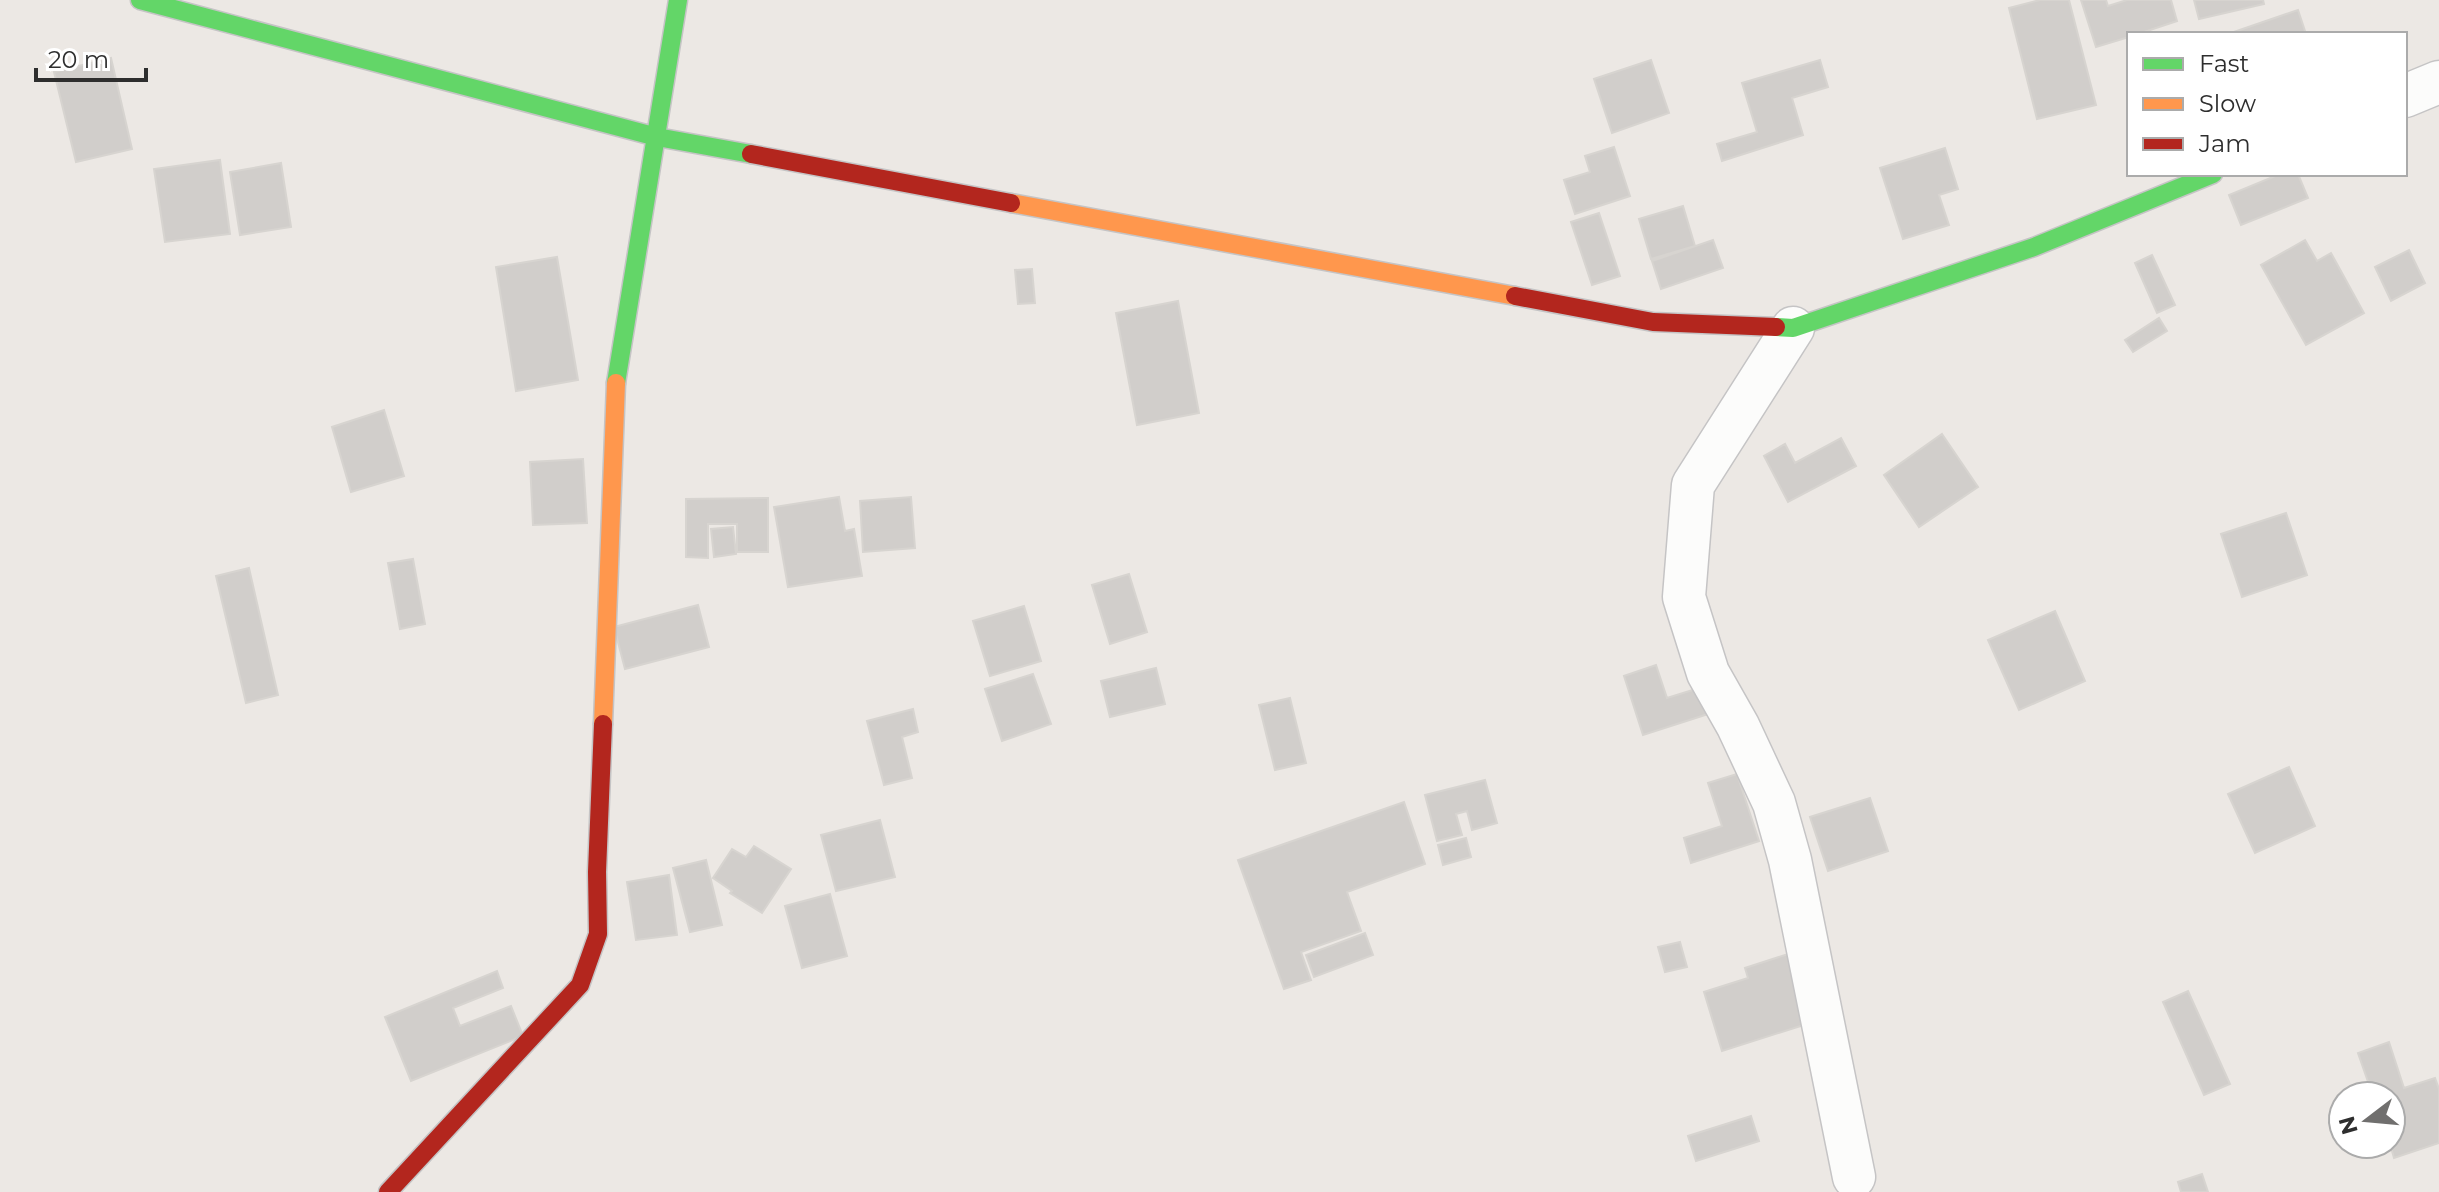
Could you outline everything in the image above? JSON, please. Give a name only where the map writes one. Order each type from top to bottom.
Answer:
[{"type":"street","points":[[140,0],[657,137],[1653,322],[1793,328],[2034,247],[2208,176]]},
{"type":"street","points":[[388,1192],[580,985],[598,934],[597,872],[616,385],[678,0]]},
{"type":"street","points":[[2407,95],[2439,82]]},
{"type":"street","points":[[1793,328],[1693,485],[1684,597],[1708,673],[1738,726],[1774,803],[1790,860],[1854,1177]]},
{"type":"building","points":[[2040,0],[2069,0],[2096,105],[2037,119],[2009,8]]},
{"type":"building","points":[[2081,0],[2106,0],[2108,6],[2127,0],[2171,0],[2177,21],[2144,32],[2127,32],[2127,38],[2096,47]]},
{"type":"building","points":[[2194,0],[2263,0],[2264,4],[2199,19]]},
{"type":"building","points":[[2298,10],[2305,32],[2234,32]]},
{"type":"building","points":[[111,58],[132,149],[76,162],[54,72]]},
{"type":"building","points":[[1651,60],[1669,113],[1612,133],[1594,79]]},
{"type":"building","points":[[1820,60],[1828,87],[1792,98],[1803,135],[1722,161],[1717,144],[1757,132],[1742,83]]},
{"type":"building","points":[[1614,147],[1630,196],[1575,214],[1564,180],[1590,172],[1585,156]]},
{"type":"building","points":[[1945,148],[1958,189],[1939,195],[1949,225],[1903,239],[1880,168]]},
{"type":"building","points":[[220,160],[230,234],[165,242],[154,169]]},
{"type":"building","points":[[281,163],[291,227],[240,235],[230,172]]},
{"type":"building","points":[[2275,176],[2299,176],[2308,198],[2241,225],[2229,195]]},
{"type":"building","points":[[1683,206],[1695,246],[1651,259],[1639,219]]},
{"type":"building","points":[[1599,213],[1620,276],[1592,285],[1571,222]]},
{"type":"building","points":[[1713,240],[1723,268],[1661,289],[1652,261]]},
{"type":"building","points":[[2305,240],[2317,261],[2331,253],[2364,313],[2306,345],[2261,265]]},
{"type":"building","points":[[2409,250],[2425,283],[2391,301],[2375,267]]},
{"type":"building","points":[[2152,255],[2175,305],[2157,313],[2135,263]]},
{"type":"building","points":[[557,257],[578,380],[516,391],[496,267]]},
{"type":"building","points":[[1032,269],[1035,303],[1018,304],[1015,270]]},
{"type":"building","points":[[1178,301],[1199,413],[1137,425],[1116,313]]},
{"type":"building","points":[[2159,318],[2167,331],[2133,352],[2125,340]]},
{"type":"building","points":[[384,410],[404,476],[351,492],[332,427]]},
{"type":"building","points":[[1942,434],[1978,487],[1919,527],[1884,475]]},
{"type":"building","points":[[1841,438],[1856,466],[1788,502],[1764,456],[1785,444],[1795,463]]},
{"type":"building","points":[[583,459],[587,523],[533,525],[530,462]]},
{"type":"building","points":[[839,497],[845,531],[854,529],[862,576],[788,587],[774,507]]},
{"type":"building","points":[[911,497],[915,548],[863,552],[860,501]]},
{"type":"building","points":[[768,498],[768,552],[737,552],[737,524],[708,524],[708,558],[686,557],[686,499]]},
{"type":"building","points":[[2286,513],[2307,575],[2242,597],[2221,534]]},
{"type":"building","points":[[733,527],[736,554],[714,557],[711,529]]},
{"type":"building","points":[[413,559],[425,624],[400,629],[388,563]]},
{"type":"building","points":[[249,568],[278,695],[246,703],[216,576]]},
{"type":"building","points":[[1129,574],[1147,632],[1110,644],[1092,585]]},
{"type":"building","points":[[698,605],[709,647],[625,669],[614,627]]},
{"type":"building","points":[[1024,606],[1041,661],[990,676],[973,621]]},
{"type":"building","points":[[2055,611],[2085,681],[2019,710],[1988,640]]},
{"type":"building","points":[[1656,665],[1667,698],[1699,688],[1708,714],[1643,735],[1624,676]]},
{"type":"building","points":[[1156,668],[1165,704],[1110,717],[1101,681]]},
{"type":"building","points":[[1033,674],[1051,724],[1002,741],[985,689]]},
{"type":"building","points":[[1290,698],[1306,763],[1275,770],[1259,705]]},
{"type":"building","points":[[913,709],[918,732],[902,737],[912,778],[884,785],[867,721]]},
{"type":"building","points":[[2289,767],[2315,826],[2255,853],[2228,794]]},
{"type":"building","points":[[1737,774],[1759,841],[1691,863],[1684,838],[1722,826],[1708,783]]},
{"type":"building","points":[[1485,780],[1497,823],[1472,830],[1467,811],[1456,814],[1462,835],[1437,841],[1425,795]]},
{"type":"building","points":[[1870,798],[1888,851],[1828,871],[1810,817]]},
{"type":"building","points":[[1404,802],[1425,864],[1347,892],[1361,931],[1301,952],[1311,980],[1284,989],[1238,860]]},
{"type":"building","points":[[880,820],[895,877],[836,891],[821,835]]},
{"type":"building","points":[[1466,838],[1471,857],[1443,865],[1438,845]]},
{"type":"building","points":[[754,846],[791,869],[762,913],[713,878],[732,849],[746,857]]},
{"type":"building","points":[[706,860],[722,925],[690,932],[673,868]]},
{"type":"building","points":[[669,875],[677,935],[636,940],[627,882]]},
{"type":"building","points":[[830,894],[847,956],[802,968],[785,906]]},
{"type":"building","points":[[1365,933],[1373,955],[1314,977],[1306,955]]},
{"type":"building","points":[[1680,942],[1687,967],[1665,972],[1658,947]]},
{"type":"building","points":[[1788,954],[1810,1023],[1722,1051],[1704,992],[1748,978],[1745,968]]},
{"type":"building","points":[[497,971],[503,988],[453,1008],[460,1026],[511,1006],[523,1036],[411,1081],[385,1017]]},
{"type":"building","points":[[2188,991],[2230,1084],[2204,1095],[2163,1002]]},
{"type":"building","points":[[2389,1042],[2401,1080],[2367,1080],[2358,1053]]},
{"type":"building","points":[[2435,1078],[2439,1089],[2439,1143],[2407,1154],[2407,1087]]},
{"type":"building","points":[[1751,1116],[1759,1141],[1696,1161],[1688,1136]]},
{"type":"building","points":[[2202,1174],[2208,1192],[2181,1192],[2178,1182]]},
{"type":"traffic: fast","points":[[140,0],[657,137],[751,154]]},
{"type":"traffic: fast","points":[[616,383],[678,0]]},
{"type":"traffic: fast","points":[[1776,327],[1793,328],[2034,247],[2208,176]]},
{"type":"traffic: slow","points":[[1011,203],[1515,296]]},
{"type":"traffic: slow","points":[[603,724],[616,383]]},
{"type":"traffic: jam","points":[[751,154],[1011,203]]},
{"type":"traffic: jam","points":[[1515,296],[1653,322],[1776,327]]},
{"type":"traffic: jam","points":[[388,1192],[580,985],[598,934],[597,872],[603,724]]}]
